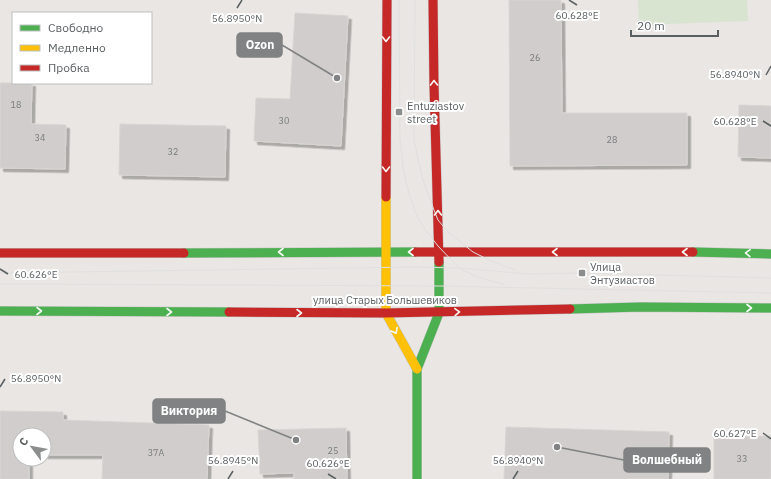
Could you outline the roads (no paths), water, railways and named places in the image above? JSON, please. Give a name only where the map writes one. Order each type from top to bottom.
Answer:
[{"type":"main road","points":[[387,0],[386,313],[417,370]]},
{"type":"main road","points":[[417,479],[417,370],[439,313],[433,0]]},
{"type":"main road","points":[[0,252],[724,252],[771,254]]},
{"type":"main road","name":"улица Старых Большевиков","points":[[0,311],[439,313],[640,307],[771,308]]},
{"type":"tram line","points":[[399,0],[400,137],[403,168],[409,194],[416,214],[424,228],[438,246],[459,268],[477,277],[503,284]]},
{"type":"tram line","points":[[415,0],[414,140],[422,177],[434,210],[438,220],[448,232],[473,252],[515,270]]},
{"type":"tram line","points":[[0,273],[417,267],[459,268],[528,274],[582,273],[771,278]]},
{"type":"tram line","points":[[0,284],[440,286],[771,293]]},
{"type":"place","name":"Ozon","points":[[337,78]]},
{"type":"place","name":"Entuziastov street","points":[[399,112]]},
{"type":"place","name":"Улица Энтузиастов","points":[[582,273]]},
{"type":"place","name":"Виктория","points":[[296,440]]},
{"type":"place","name":"Волшебный","points":[[557,447]]}]
